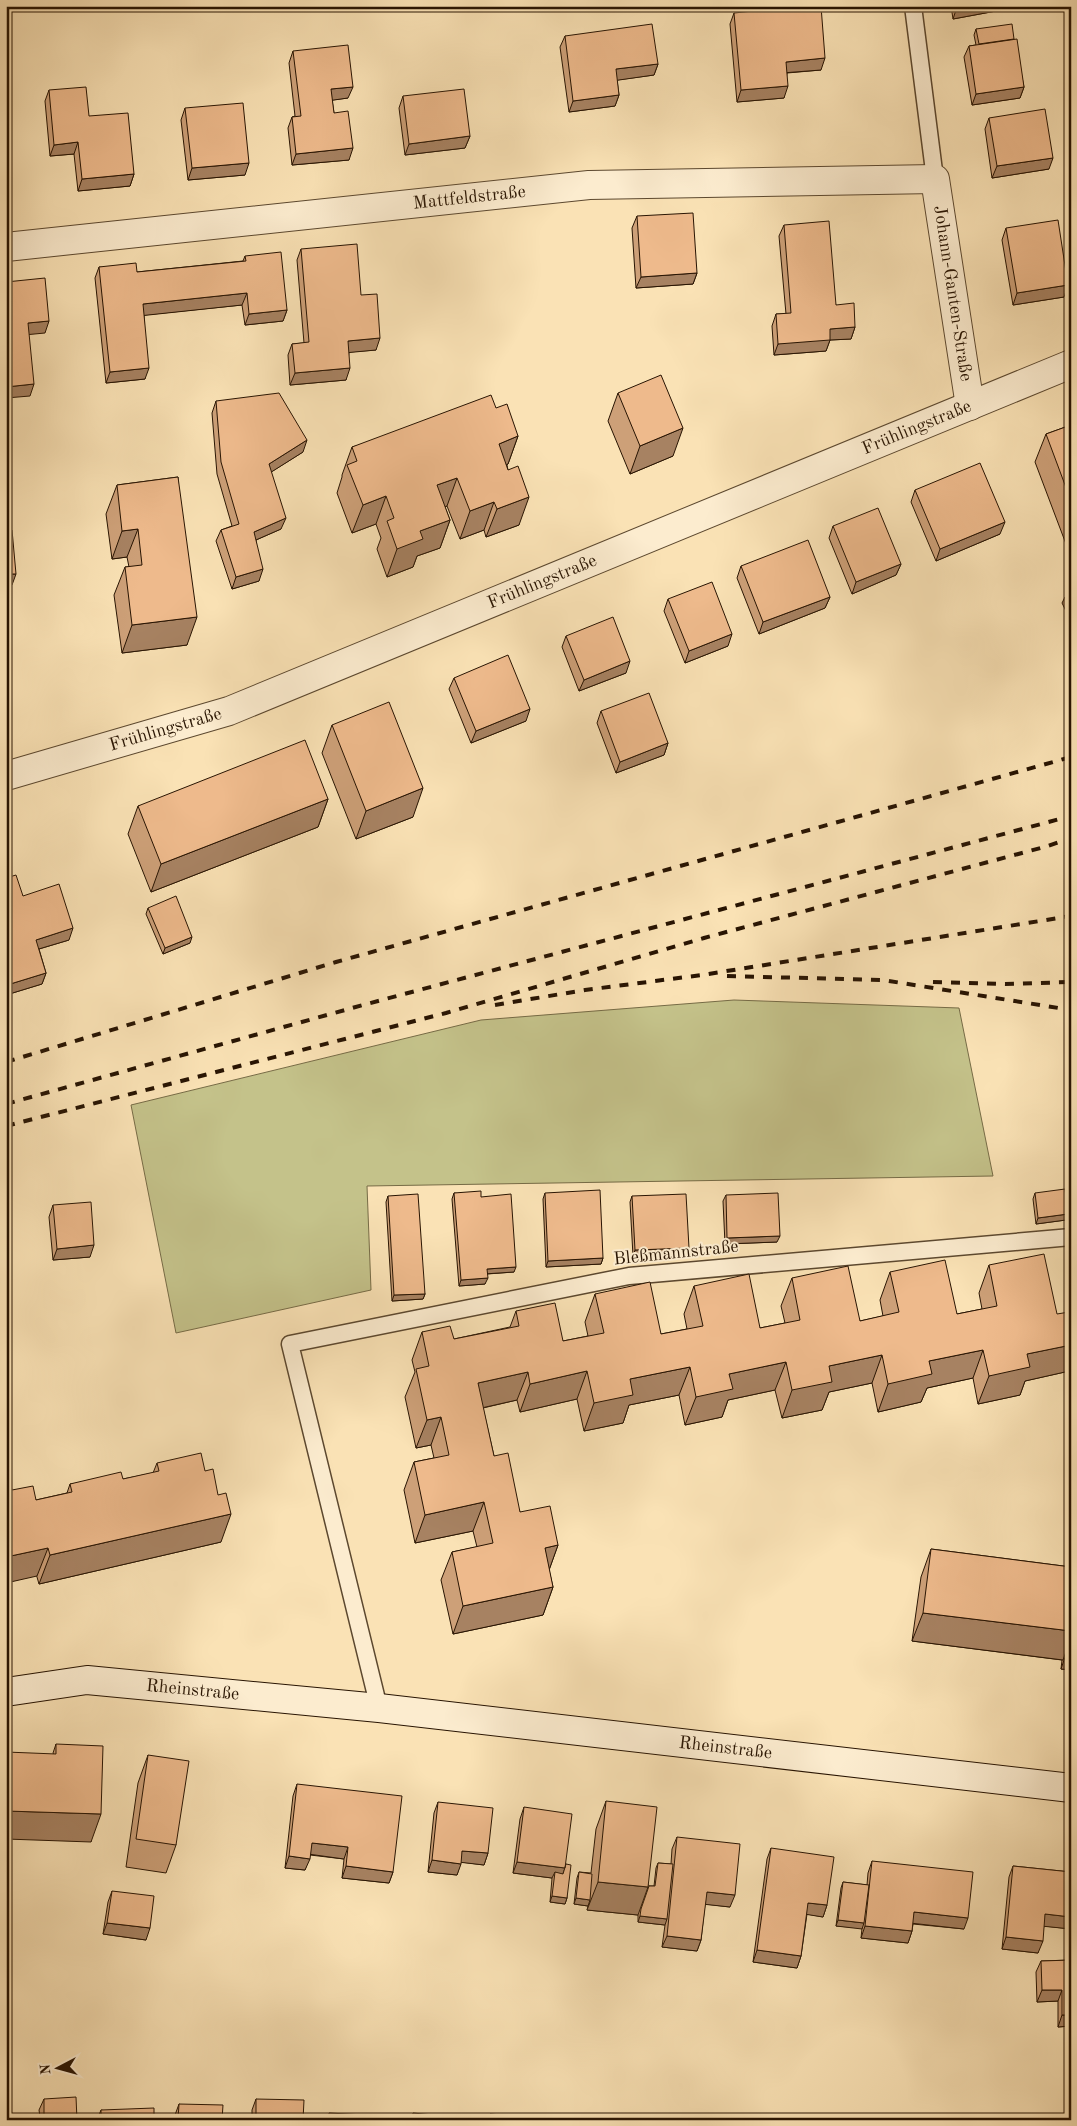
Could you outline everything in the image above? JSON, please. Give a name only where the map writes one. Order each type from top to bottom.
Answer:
[{"type":"street","name":"Mattfeldstraße","points":[[6,247],[589,185],[935,179]]},
{"type":"street","name":"Johann-Ganten-Straße","points":[[935,179],[970,406]]},
{"type":"street","name":"Frühlingstraße","points":[[6,776],[229,711],[1071,364]]},
{"type":"street","name":"Rheinstraße","points":[[6,1692],[87,1680],[379,1708],[1071,1788]]},
{"type":"lane","points":[[912,6],[935,179]]},
{"type":"lane","name":"Bleßmannstraße","points":[[379,1708],[290,1344],[629,1276],[1071,1237]]},
{"type":"shaded area","points":[[734,1000],[959,1008],[993,1176],[367,1186],[371,1290],[176,1333],[131,1105],[481,1020]]},
{"type":"building","points":[[801,6],[821,6],[825,58],[786,62],[788,86],[741,90],[734,13]]},
{"type":"building","points":[[652,24],[658,64],[616,69],[619,95],[573,101],[565,36]]},
{"type":"building","points":[[1012,24],[1014,39],[979,44],[976,29]]},
{"type":"building","points":[[1017,39],[1024,87],[976,94],[969,46]]},
{"type":"building","points":[[348,45],[353,87],[331,89],[334,113],[348,111],[353,148],[296,154],[292,117],[301,116],[293,51]]},
{"type":"building","points":[[86,87],[89,116],[128,113],[134,174],[82,179],[78,142],[54,145],[49,90]]},
{"type":"building","points":[[464,89],[470,136],[409,144],[403,96]]},
{"type":"building","points":[[243,103],[249,163],[192,168],[185,108]]},
{"type":"building","points":[[1045,109],[1053,158],[997,166],[989,118]]},
{"type":"building","points":[[693,213],[697,273],[641,277],[637,216]]},
{"type":"building","points":[[1058,220],[1068,285],[1017,293],[1006,228]]},
{"type":"building","points":[[829,221],[836,305],[854,303],[855,327],[830,329],[830,340],[778,344],[776,314],[791,313],[784,225]]},
{"type":"building","points":[[357,244],[361,295],[377,294],[380,338],[348,341],[350,368],[295,373],[292,344],[309,342],[301,249]]},
{"type":"building","points":[[281,252],[287,310],[249,314],[247,293],[143,304],[149,368],[110,372],[99,267],[136,263],[137,272],[246,261],[245,256]]},
{"type":"building","points":[[45,278],[49,321],[28,323],[34,384],[6,387],[6,282]]},
{"type":"building","points":[[661,375],[683,428],[640,446],[618,393]]},
{"type":"building","points":[[279,393],[307,440],[269,464],[286,518],[254,532],[263,569],[236,577],[221,530],[239,524],[221,462],[216,401]]},
{"type":"building","points":[[491,395],[496,408],[507,404],[518,436],[499,444],[508,470],[518,466],[529,497],[497,509],[494,502],[470,511],[457,478],[437,485],[450,520],[420,531],[423,539],[397,549],[387,521],[394,518],[386,496],[363,505],[347,465],[357,461],[352,447]]},
{"type":"building","points":[[1071,425],[1071,501],[1046,434]]},
{"type":"building","points":[[980,463],[1005,522],[940,549],[915,490]]},
{"type":"building","points":[[178,477],[197,617],[132,625],[125,567],[142,565],[138,529],[122,531],[117,485]]},
{"type":"building","points":[[878,508],[901,564],[856,582],[833,526]]},
{"type":"building","points":[[6,530],[12,530],[16,574],[6,574]]},
{"type":"building","points":[[808,540],[830,597],[763,622],[741,566]]},
{"type":"building","points":[[712,582],[732,634],[689,651],[668,599]]},
{"type":"building","points":[[1071,594],[1071,611],[1065,597]]},
{"type":"building","points":[[613,617],[630,661],[584,680],[566,636]]},
{"type":"building","points":[[508,655],[530,709],[476,731],[454,678]]},
{"type":"building","points":[[649,693],[668,743],[620,762],[601,711]]},
{"type":"building","points":[[389,702],[423,788],[366,811],[332,725]]},
{"type":"building","points":[[305,740],[328,799],[161,864],[138,806]]},
{"type":"building","points":[[16,875],[23,896],[59,884],[73,928],[36,940],[46,973],[7,985],[6,921],[10,920],[6,909],[6,878]]},
{"type":"building","points":[[176,896],[192,937],[165,948],[148,908]]},
{"type":"building","points":[[1065,1189],[1068,1214],[1038,1218],[1035,1193]]},
{"type":"building","points":[[600,1190],[603,1258],[548,1261],[545,1193]]},
{"type":"building","points":[[481,1191],[481,1197],[511,1194],[516,1267],[487,1269],[488,1278],[461,1280],[454,1193]]},
{"type":"building","points":[[778,1193],[780,1236],[727,1238],[726,1195]]},
{"type":"building","points":[[418,1194],[425,1294],[394,1295],[388,1196]]},
{"type":"building","points":[[686,1194],[689,1248],[635,1250],[632,1196]]},
{"type":"building","points":[[91,1202],[94,1245],[57,1249],[53,1205]]},
{"type":"building","points":[[1044,1254],[1057,1314],[1069,1312],[1071,1345],[1027,1354],[1030,1367],[989,1376],[983,1350],[929,1361],[932,1374],[888,1384],[882,1355],[829,1366],[832,1382],[792,1390],[786,1362],[729,1374],[733,1389],[696,1397],[690,1367],[630,1379],[633,1395],[594,1403],[587,1371],[530,1384],[528,1372],[478,1383],[494,1456],[508,1453],[520,1512],[550,1506],[558,1545],[545,1548],[553,1587],[463,1606],[452,1552],[493,1543],[484,1502],[425,1515],[414,1462],[449,1455],[441,1417],[427,1420],[416,1369],[429,1366],[422,1332],[450,1326],[454,1339],[519,1326],[516,1311],[555,1303],[563,1341],[604,1333],[595,1294],[650,1282],[661,1334],[703,1326],[694,1286],[749,1274],[760,1328],[800,1320],[792,1278],[848,1266],[860,1321],[899,1312],[890,1272],[945,1260],[957,1314],[997,1306],[989,1265]]},
{"type":"building","points":[[201,1453],[205,1471],[213,1469],[218,1495],[226,1493],[231,1514],[50,1555],[48,1548],[6,1557],[6,1481],[10,1481],[12,1490],[33,1486],[36,1500],[72,1492],[70,1484],[121,1472],[123,1479],[159,1471],[157,1463]]},
{"type":"building","points":[[931,1549],[1071,1567],[1071,1631],[923,1613]]},
{"type":"building","points":[[1071,1638],[1071,1658],[1065,1657]]},
{"type":"building","points":[[56,1744],[103,1746],[101,1814],[6,1811],[6,1752],[56,1754]]},
{"type":"building","points":[[148,1755],[189,1761],[176,1845],[136,1839]]},
{"type":"building","points":[[297,1784],[402,1796],[393,1872],[346,1866],[348,1847],[312,1843],[310,1859],[289,1856]]},
{"type":"building","points":[[606,1801],[657,1807],[648,1887],[598,1882]]},
{"type":"building","points":[[438,1802],[493,1808],[488,1853],[462,1851],[461,1864],[432,1860]]},
{"type":"building","points":[[524,1807],[572,1814],[565,1868],[517,1862]]},
{"type":"building","points":[[677,1837],[740,1844],[735,1895],[707,1892],[701,1940],[667,1936]]},
{"type":"building","points":[[771,1848],[834,1857],[827,1905],[808,1903],[801,1956],[757,1950]]},
{"type":"building","points":[[872,1861],[973,1872],[968,1918],[914,1912],[912,1931],[865,1926]]},
{"type":"building","points":[[658,1863],[673,1864],[667,1919],[640,1916],[649,1886],[655,1886]]},
{"type":"building","points":[[566,1864],[571,1865],[567,1898],[552,1896],[555,1872],[563,1874]]},
{"type":"building","points":[[1013,1866],[1071,1872],[1071,1917],[1045,1914],[1043,1941],[1006,1937]]},
{"type":"building","points":[[579,1872],[592,1874],[590,1900],[576,1898]]},
{"type":"building","points":[[843,1882],[869,1885],[864,1923],[838,1920]]},
{"type":"building","points":[[112,1891],[154,1896],[150,1928],[107,1923]]},
{"type":"building","points":[[1071,1960],[1071,2015],[1062,2015],[1062,1990],[1042,1990],[1041,1961]]},
{"type":"building","points":[[76,2097],[77,2120],[26,2120],[26,2118],[44,2117],[44,2099]]},
{"type":"building","points":[[256,2099],[304,2100],[303,2120],[256,2120]]},
{"type":"building","points":[[179,2104],[223,2105],[222,2120],[178,2120]]},
{"type":"building","points":[[154,2108],[154,2120],[101,2120],[101,2110]]},
{"type":"building","points":[[329,2113],[383,2116],[383,2120],[329,2120]]},
{"type":"building","points":[[413,2113],[464,2118],[464,2120],[412,2120]]},
{"type":"building","points":[[490,2114],[539,2118],[539,2120],[490,2120]]},
{"type":"railway","points":[[6,1062],[336,962],[1071,757]]},
{"type":"railway","points":[[6,1104],[363,1005],[1071,816]]},
{"type":"railway","points":[[6,1126],[446,1013],[704,938],[1048,846],[1071,838]]},
{"type":"railway","points":[[495,1005],[585,990],[702,975],[1071,916]]},
{"type":"railway","points":[[727,976],[883,980],[1071,1010]]},
{"type":"railway","points":[[933,982],[1005,984],[1071,982]]}]
